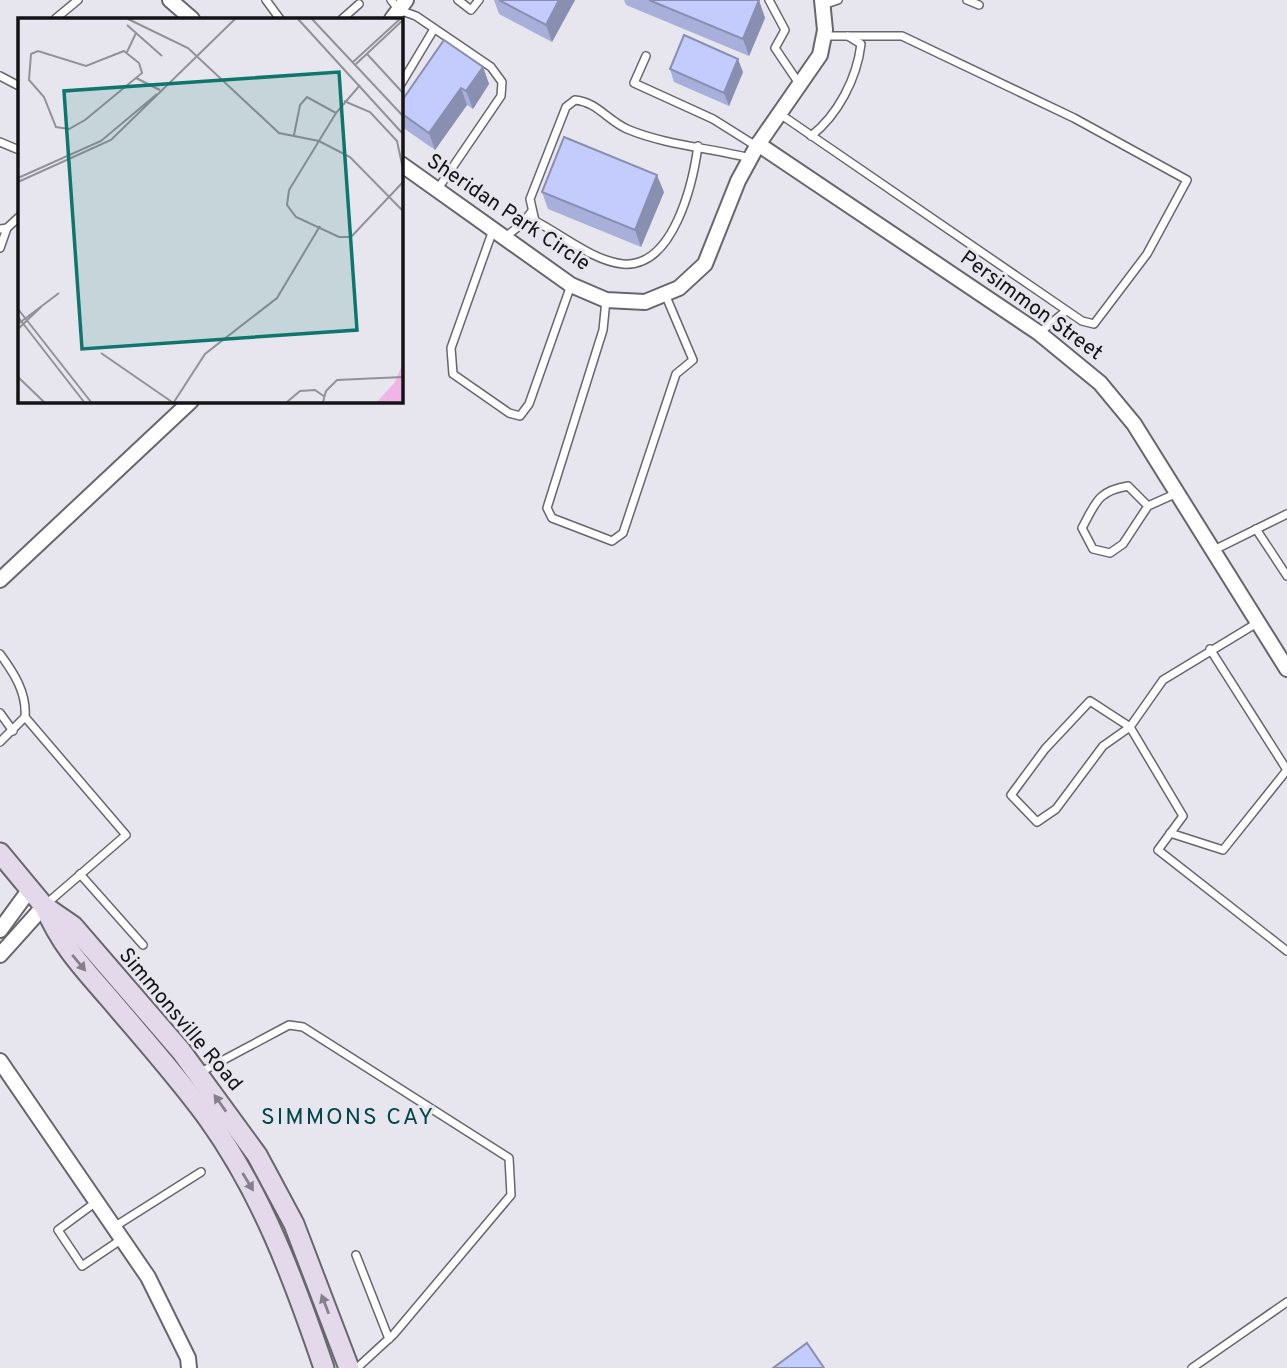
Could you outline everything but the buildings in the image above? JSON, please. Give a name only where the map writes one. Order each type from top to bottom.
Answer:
[{"type":"street","points":[[170,0],[191,18]]},
{"type":"street","name":"Sheridan Park Circle","points":[[402,165],[571,285],[606,300],[645,302],[679,288],[705,264],[755,150],[820,55],[824,36],[822,3]]},
{"type":"street","name":"Persimmon Street","points":[[755,150],[1039,333],[1100,383],[1118,403],[1177,492],[1287,669]]},
{"type":"street","points":[[0,580],[190,402]]},
{"type":"street","name":"Simmonsville Road","points":[[0,853],[44,906],[58,937],[208,1118],[260,1203],[278,1241],[324,1368]]},
{"type":"street","points":[[0,930],[30,889]]},
{"type":"street","points":[[0,955],[44,906]]},
{"type":"street","name":"Simmonsville Road","points":[[44,906],[73,926],[199,1073],[257,1155],[294,1224],[349,1368]]},
{"type":"street","points":[[0,1062],[148,1277],[188,1357],[189,1368]]},
{"type":"lane","points":[[56,18],[78,0]]},
{"type":"lane","points":[[266,0],[279,18]]},
{"type":"lane","points":[[458,0],[471,10],[479,0]]},
{"type":"lane","points":[[769,0],[785,30],[775,48],[800,85]]},
{"type":"lane","points":[[822,3],[838,0]]},
{"type":"lane","points":[[967,0],[979,5]]},
{"type":"lane","points":[[343,18],[359,4]]},
{"type":"lane","points":[[397,7],[416,16],[491,67],[499,75],[502,88],[495,106],[437,190]]},
{"type":"lane","points":[[402,83],[434,29]]},
{"type":"lane","points":[[780,114],[1066,311],[1082,321],[1094,324],[1147,254],[1187,180],[1074,118],[902,36],[824,36]]},
{"type":"lane","points":[[811,136],[825,125],[858,70],[862,44],[848,36]]},
{"type":"lane","points":[[646,56],[634,83],[713,119],[755,150]]},
{"type":"lane","points":[[0,76],[18,85]]},
{"type":"lane","points":[[698,146],[687,203],[675,228],[662,244],[643,260],[623,264],[596,254],[536,221],[530,199],[566,107],[575,100],[585,101],[625,128],[698,146],[755,150]]},
{"type":"lane","points":[[0,142],[18,150]]},
{"type":"lane","points":[[532,211],[522,224],[499,234],[451,348],[450,365],[453,373],[509,413],[520,416],[529,404],[571,285]]},
{"type":"lane","points":[[0,248],[3,229],[18,218]]},
{"type":"lane","points":[[606,300],[603,330],[547,508],[552,518],[612,541],[623,533],[676,374],[693,360],[665,294]]},
{"type":"lane","points":[[1039,333],[1066,311]]},
{"type":"lane","points":[[1149,506],[1128,486],[1108,489],[1097,500],[1082,528],[1093,549],[1110,553],[1123,544],[1149,506],[1177,492]]},
{"type":"lane","points":[[1214,550],[1287,514]]},
{"type":"lane","points":[[1256,529],[1287,576]]},
{"type":"lane","points":[[1257,622],[1163,680],[1130,727],[1103,746],[1056,809],[1037,822],[1011,795],[1045,749],[1090,701],[1130,727],[1183,816],[1158,850],[1287,950]]},
{"type":"lane","points":[[1170,833],[1223,850],[1287,770],[1210,649]]},
{"type":"lane","points":[[0,654],[21,688],[26,705],[25,717],[0,742]]},
{"type":"lane","points":[[0,713],[13,730]]},
{"type":"lane","points":[[25,717],[127,835],[44,906]]},
{"type":"lane","points":[[80,874],[143,945]]},
{"type":"lane","points":[[184,1088],[199,1073],[289,1025],[303,1027],[509,1158],[511,1195],[389,1339],[357,1368]]},
{"type":"lane","points":[[98,1201],[58,1230],[82,1266],[118,1233],[201,1172]]},
{"type":"lane","points":[[356,1255],[389,1339]]},
{"type":"lane","points":[[1192,1368],[1287,1302]]},
{"type":"district","name":"SIMMONS CAY","points":[[348,1118]]}]
